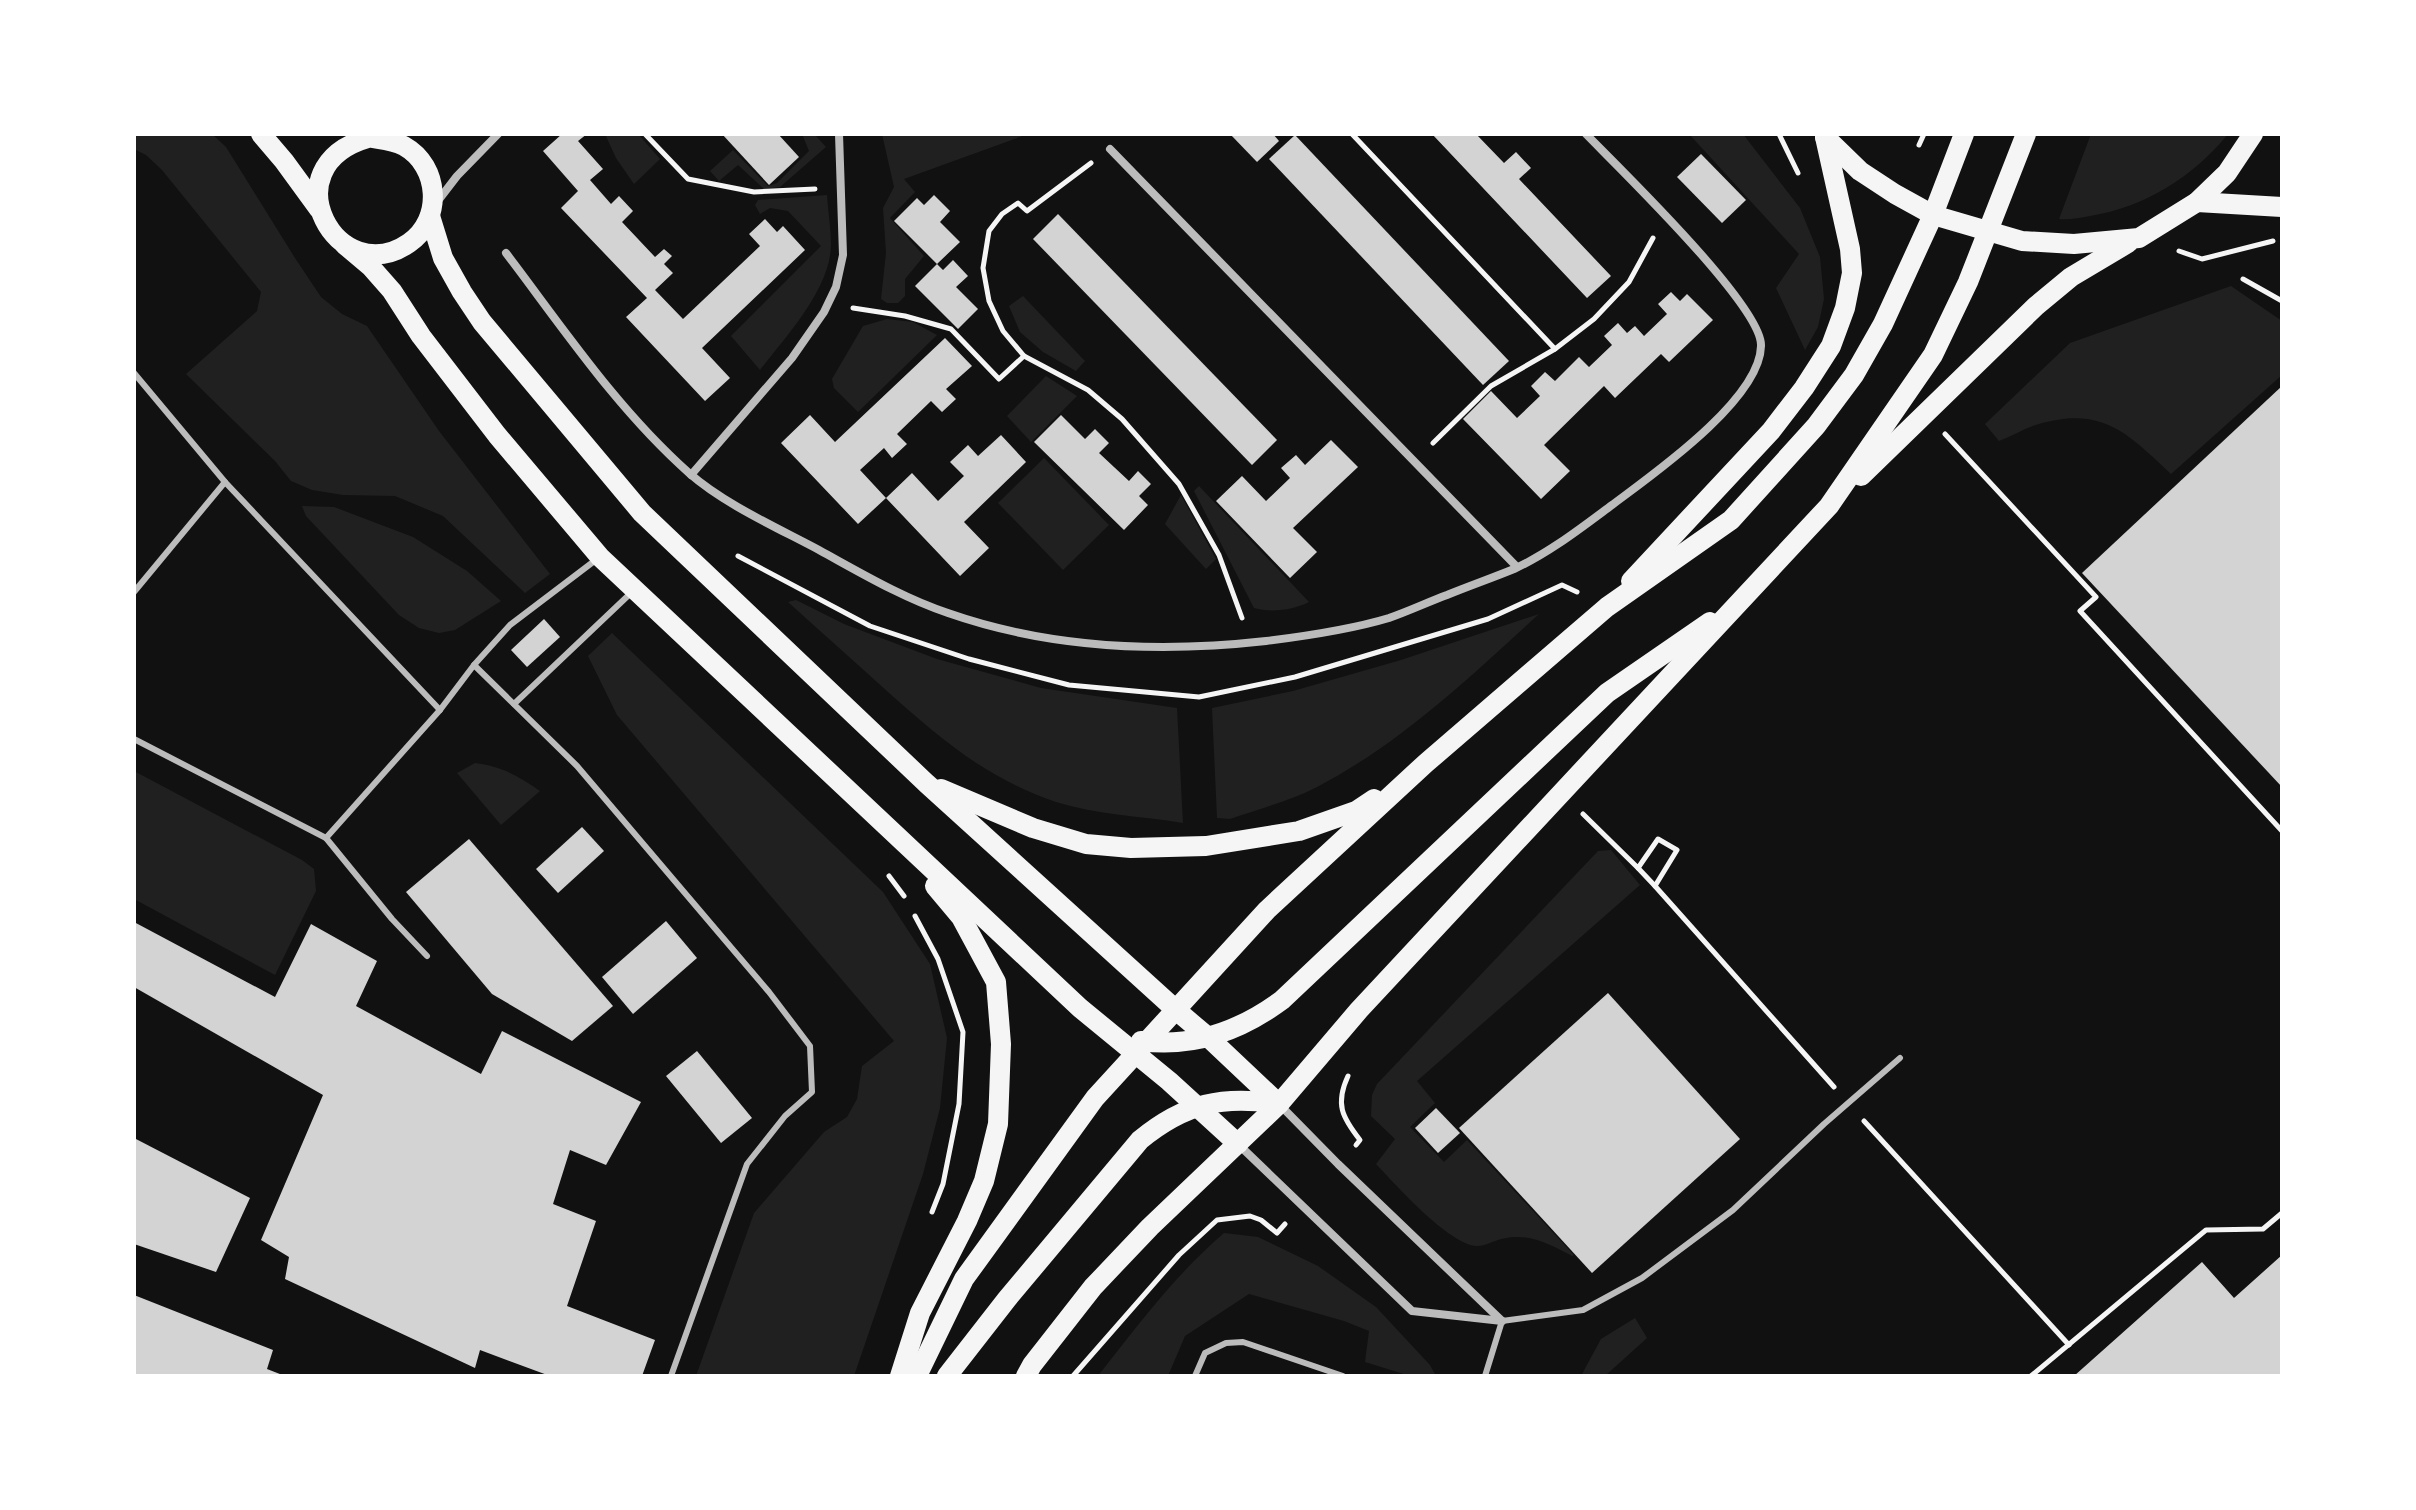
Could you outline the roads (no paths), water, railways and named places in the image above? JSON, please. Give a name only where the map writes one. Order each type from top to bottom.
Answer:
[{"type":"main road","points":[[261,134],[319,209]]},
{"type":"main road","points":[[917,1376],[964,1279],[1095,1098],[1267,910],[1426,763],[1607,607],[1731,520],[1816,426],[1854,375],[1883,324],[1933,215],[1964,134]]},
{"type":"main road","points":[[1829,506],[1933,355],[1968,282],[2026,134]]},
{"type":"main road","points":[[1026,1376],[1093,1287],[1150,1227],[1279,1104],[1359,1010],[1829,506],[2036,306],[2071,277],[2197,202],[2227,173],[2253,134]]},
{"type":"main road","points":[[345,245],[361,252],[378,254],[394,251],[422,231],[431,212],[433,191],[429,173],[420,159],[407,148],[372,136],[352,143],[339,152],[328,163],[321,178],[319,209],[333,236],[370,266],[392,291],[421,336],[497,435],[600,557],[634,590],[1080,1008],[1112,1035],[1141,1048],[1238,1144]]},
{"type":"main road","points":[[1824,136],[1860,171],[1933,215],[2022,241],[2074,244],[2139,238]]},
{"type":"main road","points":[[1607,607],[1771,431],[1831,346],[1845,308],[1852,273],[1850,249],[1824,136]]},
{"type":"main road","points":[[2197,202],[2282,207]]},
{"type":"main road","points":[[431,212],[443,258],[482,322],[642,513],[926,783],[1279,1104]]},
{"type":"main road","points":[[1141,1048],[1209,1038],[1260,1017],[1282,1000],[1607,693],[1740,602]]},
{"type":"main road","points":[[926,783],[1033,828],[1086,844],[1181,848],[1299,831],[1356,811],[1426,763]]},
{"type":"main road","points":[[877,815],[961,917],[996,982],[1001,1044],[998,1124],[984,1181],[920,1313],[900,1376]]},
{"type":"main road","points":[[947,1376],[1140,1140],[1176,1114],[1197,1106],[1224,1100],[1279,1104]]},
{"type":"street","points":[[431,212],[457,176],[498,134]]},
{"type":"street","points":[[691,475],[792,358],[836,287],[843,255],[839,134]]},
{"type":"street","points":[[506,253],[615,397],[691,475],[744,510],[907,597],[949,614],[1054,639],[1114,647],[1172,649],[1249,643],[1309,636],[1388,618],[1517,567],[1581,529],[1691,445],[1745,389],[1762,345],[1755,323],[1733,292],[1586,134]]},
{"type":"street","points":[[1110,149],[1517,567]]},
{"type":"street","points":[[1279,1104],[1502,1321]]},
{"type":"street","points":[[1238,1144],[1412,1311],[1502,1321]]},
{"type":"lane","points":[[134,373],[225,482],[440,710]]},
{"type":"lane","points":[[134,592],[225,482]]},
{"type":"lane","points":[[326,838],[440,710],[510,625],[600,557]]},
{"type":"lane","points":[[514,704],[634,590]]},
{"type":"lane","points":[[474,665],[587,778],[769,992],[810,1046],[812,1092],[785,1116],[747,1164],[671,1376]]},
{"type":"lane","points":[[134,739],[326,838],[392,919],[427,956]]},
{"type":"lane","points":[[1485,1376],[1502,1321],[1583,1310],[1642,1278],[1733,1210],[1900,1058]]},
{"type":"lane","points":[[1195,1376],[1205,1353],[1226,1343],[1243,1342],[1343,1376]]}]
